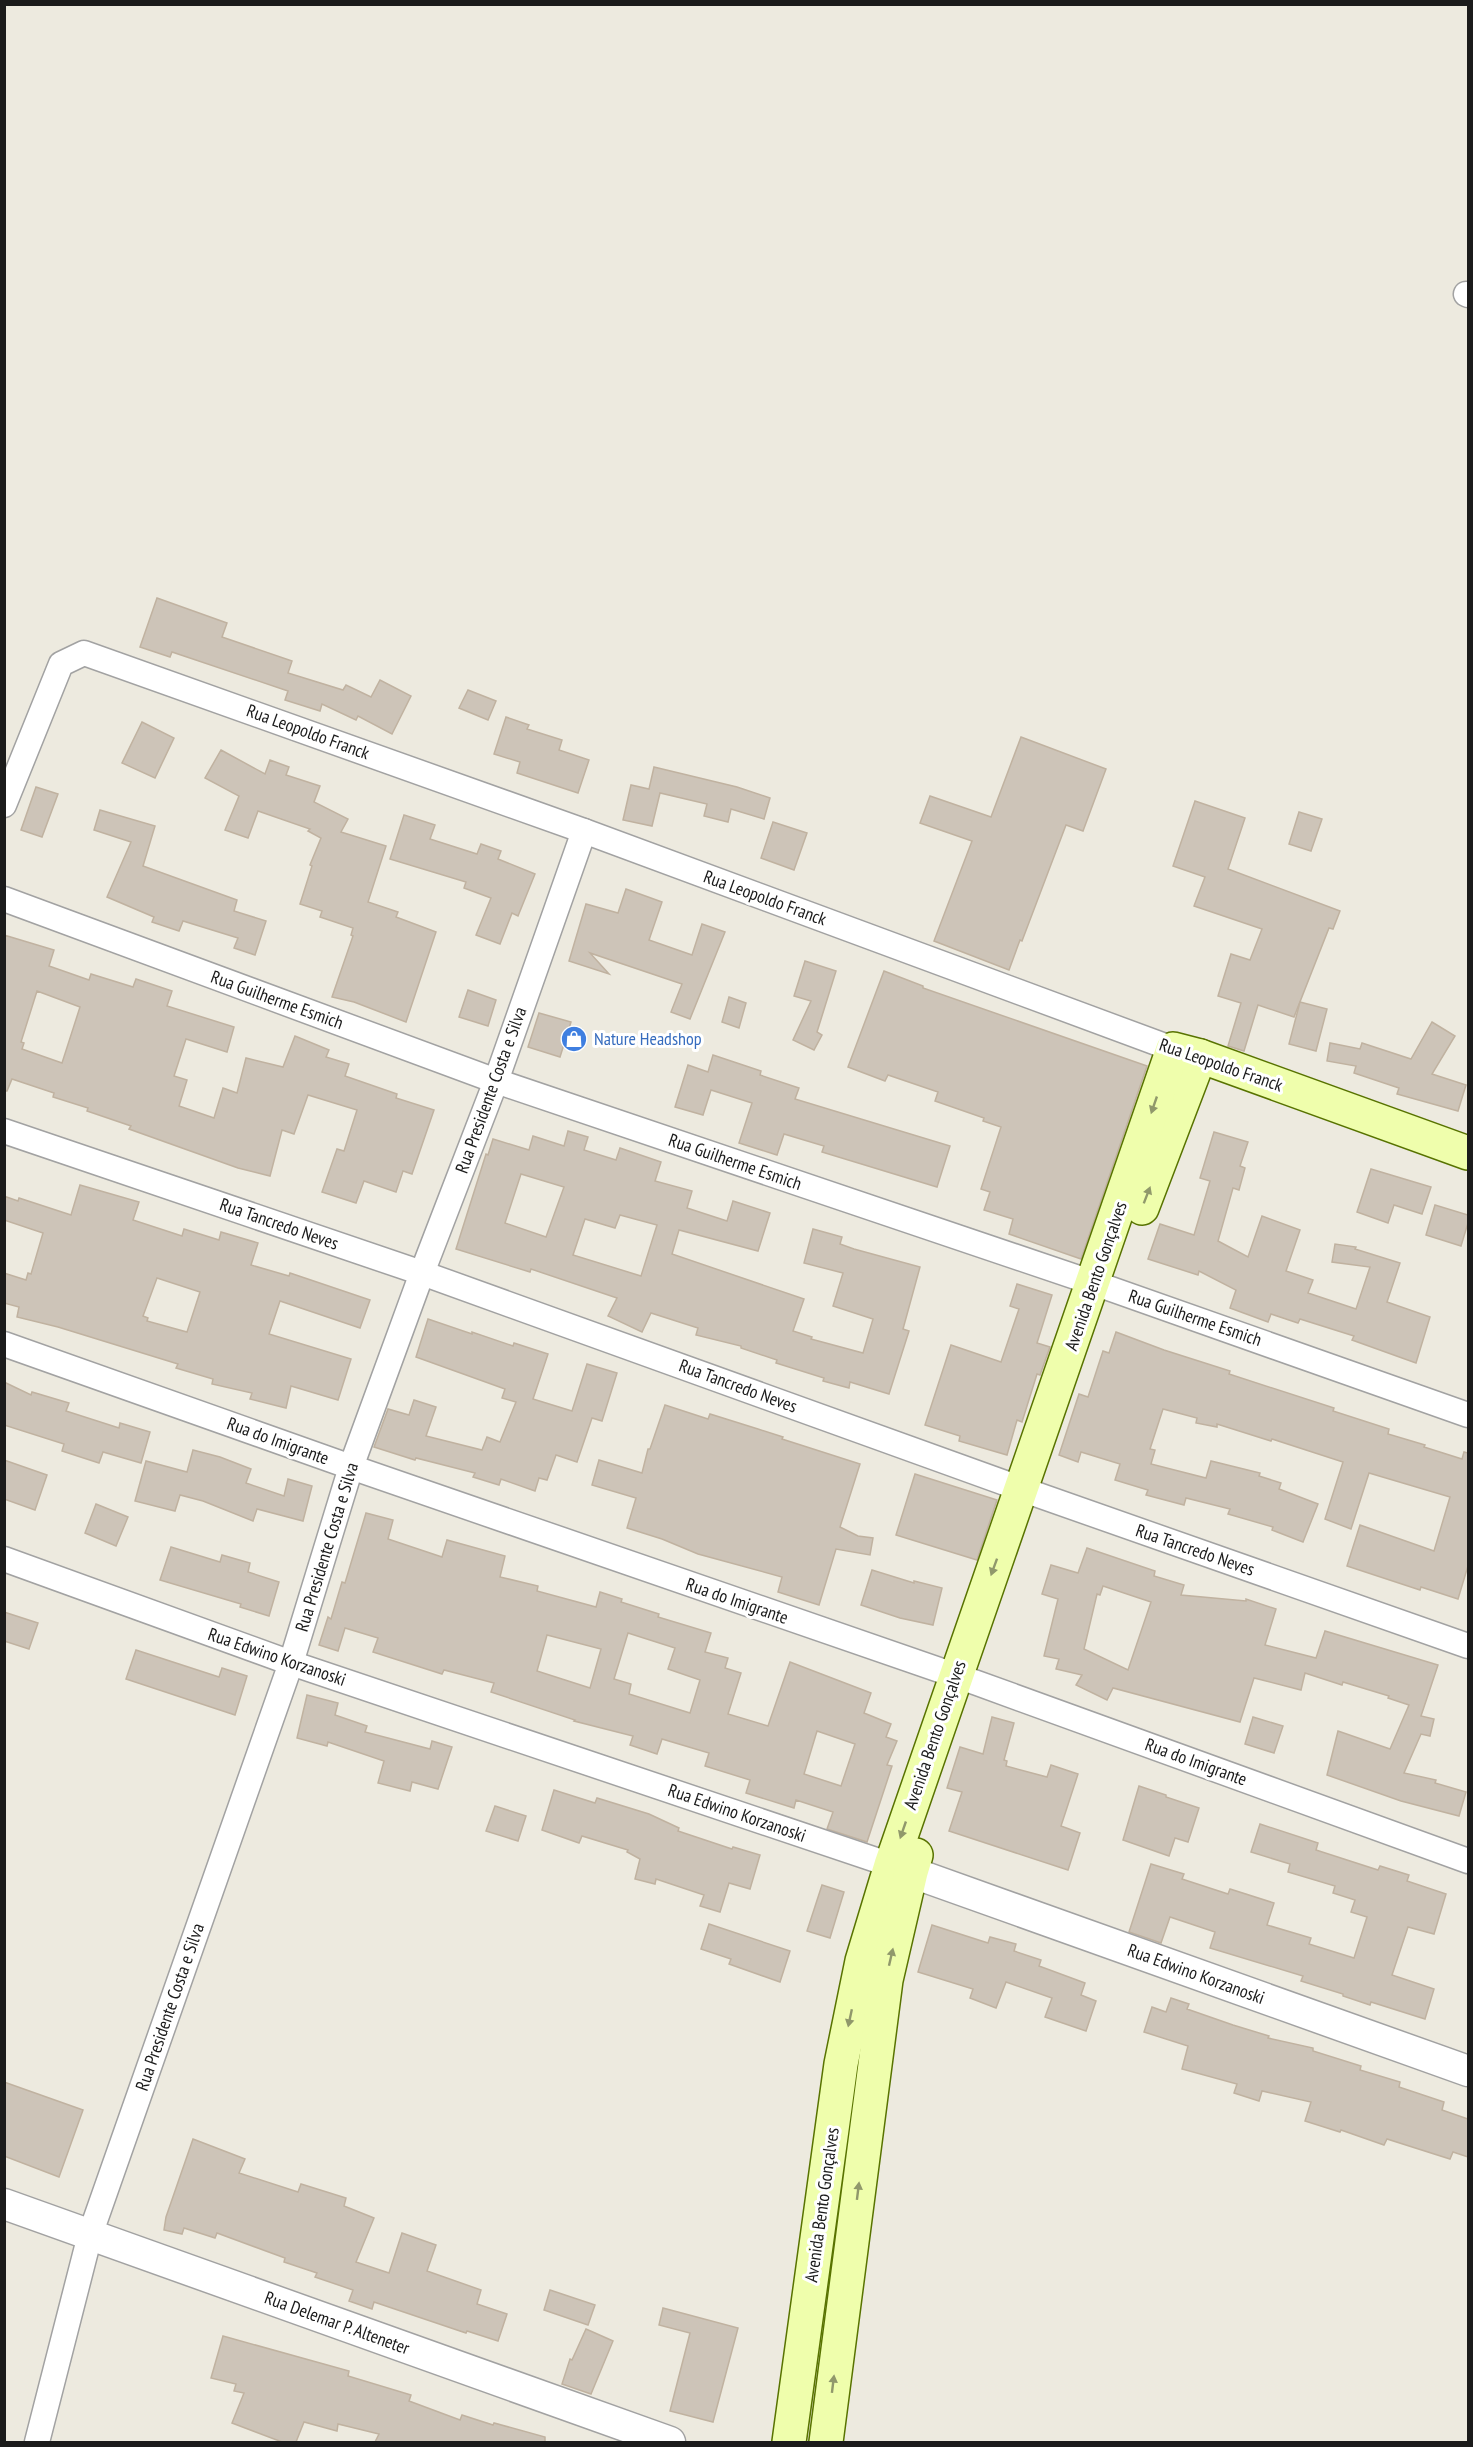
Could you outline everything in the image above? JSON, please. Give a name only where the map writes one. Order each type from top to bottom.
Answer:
[{"type":"main road","name":"Rua Leopoldo Franck","points":[[1187,1053],[1468,1153]]},
{"type":"main road","name":"Avenida Bento Gonçalves","points":[[789,2442],[840,2064],[862,1961],[901,1868],[1102,1286],[1187,1053]]},
{"type":"main road","name":"Avenida Bento Gonçalves","points":[[826,2442],[901,1868]]},
{"type":"main road","points":[[840,2064],[875,2067]]},
{"type":"main road","points":[[814,2265],[848,2268]]},
{"type":"street","name":"Rua Leopoldo Franck","points":[[4,805],[62,664],[84,653],[584,831],[1187,1053]]},
{"type":"street","name":"Rua Presidente Costa e Silva","points":[[37,2442],[90,2235],[291,1663],[351,1467],[496,1081],[584,831]]},
{"type":"street","name":"Rua Guilherme Esmich","points":[[4,899],[496,1081],[1102,1286],[1468,1415]]},
{"type":"street","name":"Rua Tancredo Neves","points":[[4,1131],[422,1273],[1468,1646]]},
{"type":"street","name":"Rua do Imigrante","points":[[4,1344],[351,1467],[967,1679],[1468,1861]]},
{"type":"street","name":"Rua Edwino Korzanoski","points":[[4,1559],[291,1663],[901,1868],[1468,2071]]},
{"type":"street","name":"Rua Delemar P. Alteneter","points":[[4,2204],[670,2442]]},
{"type":"building","points":[[157,598],[227,623],[222,637],[292,661],[288,673],[343,690],[346,685],[371,697],[380,680],[411,696],[392,734],[358,716],[356,720],[322,704],[320,711],[285,700],[288,691],[172,652],[170,657],[140,647]]},
{"type":"building","points":[[468,690],[496,701],[488,720],[459,708]]},
{"type":"building","points":[[506,717],[529,725],[527,729],[562,740],[559,750],[589,760],[578,793],[517,773],[520,762],[494,754]]},
{"type":"building","points":[[142,722],[174,738],[155,778],[122,763]]},
{"type":"building","points":[[1021,737],[1106,769],[1083,831],[1066,825],[1009,970],[934,941],[972,841],[920,823],[930,796],[991,817]]},
{"type":"building","points":[[221,750],[265,774],[270,760],[289,767],[286,775],[320,786],[314,802],[348,819],[341,832],[386,846],[368,902],[398,912],[396,917],[436,932],[406,1022],[354,1002],[332,997],[353,936],[351,935],[353,928],[320,917],[322,911],[300,904],[312,866],[310,865],[321,838],[308,831],[310,829],[258,811],[248,838],[225,830],[239,796],[205,778]]},
{"type":"building","points":[[654,767],[737,787],[770,798],[764,819],[731,809],[728,822],[704,816],[707,804],[660,793],[652,826],[623,820],[631,785],[649,789]]},
{"type":"building","points":[[36,787],[58,794],[42,837],[21,830]]},
{"type":"building","points":[[1195,801],[1245,818],[1228,869],[1340,911],[1333,929],[1329,928],[1294,1017],[1258,1005],[1244,1051],[1228,1046],[1241,1003],[1218,996],[1231,954],[1250,960],[1262,929],[1194,906],[1205,877],[1173,866]]},
{"type":"building","points":[[100,810],[155,826],[143,866],[237,900],[234,911],[266,921],[255,955],[234,948],[238,938],[183,921],[179,931],[152,922],[154,917],[107,897],[131,842],[94,830]]},
{"type":"building","points":[[1299,812],[1322,819],[1311,851],[1289,844]]},
{"type":"building","points":[[404,815],[435,825],[430,839],[477,854],[481,844],[501,851],[498,859],[535,874],[518,916],[512,913],[500,944],[476,935],[491,898],[464,888],[466,882],[390,859]]},
{"type":"building","points":[[773,822],[807,833],[794,870],[761,858]]},
{"type":"building","points":[[626,889],[662,902],[649,940],[692,955],[702,924],[725,932],[690,1019],[671,1012],[682,984],[590,953],[609,974],[569,961],[586,904],[618,913]]},
{"type":"building","points":[[4,935],[54,950],[49,966],[89,980],[91,974],[133,987],[136,979],[172,991],[167,1006],[234,1027],[227,1052],[186,1039],[174,1076],[187,1080],[179,1106],[214,1118],[223,1088],[237,1093],[246,1058],[283,1067],[295,1036],[329,1050],[326,1057],[349,1064],[345,1076],[397,1094],[396,1098],[434,1110],[412,1174],[403,1171],[396,1192],[364,1181],[356,1203],[322,1192],[337,1149],[344,1151],[357,1110],[308,1095],[294,1134],[282,1130],[270,1176],[238,1168],[129,1129],[131,1126],[87,1111],[88,1108],[53,1097],[54,1093],[12,1079],[7,1091],[4,1091]],"holes":[[[37,991],[80,1007],[62,1063],[22,1049],[24,1043],[21,1042]]]},
{"type":"building","points":[[805,961],[836,971],[817,1032],[822,1035],[814,1050],[793,1040],[811,1001],[794,996]]},
{"type":"building","points":[[884,971],[923,986],[923,988],[1147,1066],[1081,1259],[1009,1234],[1013,1219],[984,1210],[990,1192],[981,1189],[1001,1127],[983,1121],[984,1118],[935,1101],[938,1092],[888,1075],[885,1081],[848,1067]]},
{"type":"building","points":[[468,990],[496,1000],[488,1026],[459,1017]]},
{"type":"building","points":[[729,997],[746,1003],[739,1028],[722,1022]]},
{"type":"building","points":[[1300,1002],[1327,1009],[1316,1051],[1289,1044]]},
{"type":"building","points":[[539,1013],[571,1022],[560,1057],[528,1047]]},
{"type":"building","points":[[1432,1022],[1455,1036],[1432,1074],[1466,1085],[1458,1111],[1397,1094],[1399,1088],[1354,1073],[1356,1066],[1327,1061],[1330,1043],[1360,1049],[1362,1043],[1411,1059]]},
{"type":"building","points":[[713,1055],[761,1071],[760,1075],[799,1088],[795,1099],[950,1146],[937,1187],[822,1152],[824,1146],[784,1134],[777,1155],[739,1143],[752,1103],[711,1090],[703,1115],[675,1107],[688,1065],[708,1072]]},
{"type":"building","points":[[568,1131],[588,1137],[584,1150],[616,1160],[620,1148],[661,1162],[655,1181],[692,1191],[687,1208],[727,1221],[733,1201],[770,1213],[758,1251],[679,1230],[672,1254],[804,1299],[793,1331],[812,1337],[811,1339],[863,1353],[873,1319],[833,1306],[843,1273],[804,1263],[813,1229],[842,1237],[840,1244],[854,1249],[920,1267],[903,1329],[909,1331],[889,1394],[850,1382],[849,1388],[823,1381],[824,1378],[776,1363],[777,1360],[741,1348],[741,1346],[696,1335],[698,1328],[651,1313],[642,1332],[608,1316],[617,1298],[531,1269],[530,1272],[456,1249],[486,1154],[488,1155],[493,1139],[529,1150],[533,1136],[564,1146]],"holes":[[[521,1174],[564,1187],[546,1237],[505,1223]],[[620,1215],[657,1225],[641,1276],[573,1255],[585,1219],[615,1228]]]},
{"type":"building","points":[[1214,1132],[1248,1142],[1240,1166],[1245,1168],[1239,1190],[1233,1188],[1218,1241],[1248,1257],[1262,1216],[1300,1230],[1286,1271],[1313,1280],[1308,1293],[1356,1309],[1370,1267],[1332,1262],[1335,1244],[1356,1247],[1355,1249],[1400,1263],[1387,1302],[1430,1317],[1416,1363],[1352,1340],[1354,1336],[1300,1319],[1298,1323],[1271,1314],[1268,1322],[1230,1308],[1236,1290],[1199,1271],[1198,1275],[1148,1259],[1160,1224],[1194,1235],[1210,1181],[1200,1178]]},
{"type":"building","points":[[1371,1169],[1431,1187],[1422,1214],[1394,1205],[1388,1223],[1357,1212]]},
{"type":"building","points":[[80,1185],[139,1202],[133,1220],[182,1236],[184,1229],[219,1240],[221,1232],[258,1243],[251,1265],[289,1276],[290,1273],[370,1300],[360,1328],[280,1301],[269,1334],[351,1359],[338,1400],[291,1386],[286,1408],[250,1399],[252,1393],[212,1384],[213,1379],[176,1368],[178,1364],[58,1327],[17,1317],[19,1307],[4,1303],[4,1273],[26,1280],[28,1273],[31,1274],[43,1233],[4,1220],[4,1196],[18,1201],[19,1198],[71,1215]],"holes":[[[157,1278],[200,1292],[187,1332],[147,1321],[148,1318],[143,1316]]]},
{"type":"building","points":[[1435,1205],[1468,1215],[1461,1246],[1426,1235]]},
{"type":"building","points":[[1017,1284],[1052,1295],[1037,1343],[1050,1347],[1040,1375],[1037,1374],[1022,1422],[1017,1420],[1007,1455],[959,1441],[960,1436],[925,1425],[951,1345],[1001,1362],[1019,1309],[1010,1306]]},
{"type":"building","points":[[428,1319],[513,1346],[514,1343],[548,1354],[533,1399],[572,1411],[587,1364],[617,1373],[602,1421],[592,1418],[577,1462],[556,1455],[547,1480],[539,1478],[535,1491],[501,1479],[499,1485],[473,1477],[475,1473],[416,1458],[415,1460],[374,1447],[388,1409],[409,1415],[414,1400],[436,1407],[426,1436],[482,1450],[487,1437],[500,1442],[516,1402],[502,1398],[505,1389],[416,1357]]},
{"type":"building","points":[[1116,1332],[1230,1371],[1229,1374],[1334,1408],[1333,1411],[1389,1429],[1388,1434],[1425,1445],[1424,1447],[1462,1459],[1464,1452],[1468,1453],[1468,1566],[1458,1599],[1421,1587],[1420,1590],[1347,1566],[1360,1525],[1434,1551],[1450,1497],[1369,1473],[1351,1529],[1325,1519],[1343,1462],[1217,1424],[1217,1427],[1196,1423],[1197,1418],[1163,1409],[1150,1449],[1155,1450],[1151,1464],[1206,1478],[1211,1461],[1260,1473],[1259,1476],[1281,1483],[1279,1489],[1318,1504],[1303,1542],[1272,1530],[1273,1527],[1228,1514],[1230,1509],[1186,1498],[1184,1505],[1146,1495],[1148,1490],[1115,1480],[1120,1464],[1081,1452],[1078,1462],[1059,1455],[1079,1394],[1088,1397],[1103,1351],[1109,1353]]},
{"type":"building","points":[[4,1382],[31,1395],[32,1392],[69,1403],[66,1411],[119,1428],[120,1423],[150,1432],[141,1463],[103,1452],[99,1463],[62,1451],[64,1444],[4,1425]]},
{"type":"building","points":[[665,1405],[708,1419],[710,1414],[860,1464],[840,1527],[858,1536],[873,1538],[870,1555],[836,1549],[819,1605],[778,1592],[782,1577],[698,1554],[627,1528],[636,1498],[592,1485],[599,1460],[642,1473],[648,1449],[650,1449]]},
{"type":"building","points":[[193,1450],[251,1469],[246,1483],[284,1496],[288,1479],[312,1486],[303,1521],[257,1509],[253,1521],[203,1501],[180,1495],[175,1511],[135,1501],[146,1461],[187,1472]]},
{"type":"building","points":[[4,1460],[47,1475],[35,1510],[4,1499]]},
{"type":"building","points":[[915,1474],[997,1500],[977,1560],[896,1535]]},
{"type":"building","points":[[96,1504],[128,1517],[116,1546],[85,1533]]},
{"type":"building","points":[[366,1513],[393,1520],[388,1539],[442,1557],[447,1540],[505,1556],[500,1577],[538,1586],[537,1591],[596,1607],[600,1592],[622,1599],[621,1602],[659,1614],[658,1617],[711,1633],[705,1652],[728,1658],[725,1668],[741,1673],[728,1714],[768,1726],[790,1662],[871,1693],[864,1713],[891,1724],[886,1737],[897,1741],[887,1765],[892,1766],[867,1842],[827,1829],[833,1812],[796,1800],[794,1808],[746,1793],[750,1780],[705,1766],[709,1753],[662,1739],[657,1754],[630,1745],[633,1736],[574,1721],[491,1692],[494,1683],[444,1670],[442,1674],[373,1652],[378,1638],[345,1628],[338,1651],[319,1645],[328,1617],[331,1619],[342,1582],[345,1583]],"holes":[[[628,1633],[675,1648],[668,1669],[700,1680],[690,1713],[629,1694],[631,1684],[614,1679]],[[547,1635],[601,1649],[590,1688],[537,1671]],[[817,1731],[855,1744],[841,1786],[804,1774]]]},
{"type":"building","points":[[171,1547],[220,1562],[222,1555],[250,1563],[248,1572],[279,1582],[269,1616],[240,1607],[241,1604],[160,1580]]},
{"type":"building","points":[[1087,1548],[1155,1571],[1154,1576],[1184,1585],[1181,1595],[1246,1601],[1246,1599],[1276,1609],[1265,1645],[1316,1658],[1325,1631],[1438,1665],[1421,1716],[1434,1719],[1430,1736],[1421,1734],[1404,1773],[1436,1780],[1435,1783],[1466,1792],[1459,1816],[1401,1801],[1327,1775],[1338,1731],[1390,1749],[1409,1705],[1388,1698],[1389,1696],[1343,1682],[1342,1685],[1305,1673],[1301,1690],[1254,1678],[1240,1722],[1113,1688],[1107,1700],[1076,1685],[1082,1675],[1056,1669],[1059,1659],[1044,1656],[1058,1599],[1042,1594],[1051,1565],[1078,1573]],"holes":[[[1103,1586],[1151,1602],[1128,1670],[1084,1649],[1097,1594],[1100,1595]]]},
{"type":"building","points":[[872,1570],[914,1583],[914,1581],[942,1588],[933,1625],[900,1618],[861,1605]]},
{"type":"building","points":[[4,1612],[38,1623],[29,1649],[4,1641]]},
{"type":"building","points":[[136,1650],[219,1677],[222,1668],[247,1676],[235,1715],[126,1679]]},
{"type":"building","points":[[307,1695],[338,1703],[335,1715],[367,1726],[365,1732],[430,1749],[432,1741],[452,1747],[438,1789],[412,1782],[410,1791],[378,1783],[384,1761],[328,1742],[327,1746],[297,1738]]},
{"type":"building","points":[[992,1717],[1014,1723],[1004,1760],[1007,1761],[1006,1766],[1047,1777],[1051,1765],[1078,1774],[1061,1826],[1080,1833],[1068,1870],[949,1831],[962,1792],[947,1788],[960,1747],[983,1754]]},
{"type":"building","points":[[1253,1717],[1283,1726],[1274,1753],[1245,1744]]},
{"type":"building","points":[[1139,1786],[1199,1808],[1188,1842],[1175,1838],[1169,1856],[1123,1840]]},
{"type":"building","points":[[554,1790],[595,1803],[597,1798],[649,1814],[679,1828],[678,1831],[732,1849],[733,1847],[760,1855],[750,1889],[729,1883],[720,1912],[700,1906],[704,1895],[656,1879],[655,1884],[635,1879],[640,1859],[627,1852],[628,1850],[582,1836],[579,1843],[542,1830]]},
{"type":"building","points":[[495,1806],[526,1816],[518,1841],[486,1831]]},
{"type":"building","points":[[1260,1824],[1318,1843],[1316,1850],[1378,1870],[1380,1866],[1409,1875],[1407,1881],[1446,1894],[1434,1934],[1408,1927],[1392,1975],[1434,1989],[1425,2019],[1371,2002],[1370,2005],[1301,1981],[1303,1976],[1210,1948],[1215,1932],[1170,1917],[1161,1943],[1129,1932],[1151,1864],[1184,1874],[1182,1879],[1228,1894],[1230,1889],[1274,1903],[1267,1925],[1311,1938],[1309,1944],[1354,1958],[1367,1917],[1351,1912],[1355,1900],[1333,1893],[1335,1886],[1288,1872],[1290,1864],[1251,1852]]},
{"type":"building","points":[[822,1885],[844,1892],[830,1938],[807,1931]]},
{"type":"building","points":[[709,1924],[790,1951],[780,1982],[729,1964],[731,1959],[701,1949]]},
{"type":"building","points":[[932,1925],[988,1943],[990,1937],[1016,1944],[1014,1951],[1041,1960],[1039,1966],[1085,1983],[1081,1995],[1096,2001],[1086,2031],[1045,2017],[1052,1998],[1006,1982],[996,2008],[970,1998],[973,1989],[918,1972]]},
{"type":"building","points":[[1171,1998],[1189,2004],[1187,2009],[1269,2036],[1268,2038],[1313,2048],[1313,2051],[1361,2066],[1360,2070],[1400,2082],[1399,2087],[1444,2102],[1442,2110],[1468,2119],[1468,2157],[1453,2152],[1450,2159],[1387,2139],[1384,2145],[1341,2130],[1340,2132],[1305,2121],[1311,2102],[1262,2091],[1259,2101],[1234,2093],[1237,2084],[1182,2069],[1188,2046],[1144,2032],[1152,2007],[1166,2012]]},
{"type":"building","points":[[4,2082],[83,2110],[59,2177],[4,2156]]},
{"type":"building","points":[[193,2139],[245,2159],[239,2173],[298,2192],[301,2184],[346,2198],[344,2206],[374,2218],[356,2262],[389,2273],[402,2233],[436,2245],[427,2271],[481,2290],[477,2304],[507,2314],[498,2341],[467,2331],[466,2333],[374,2302],[372,2309],[349,2301],[353,2290],[315,2277],[317,2273],[284,2262],[285,2258],[217,2233],[215,2238],[184,2228],[182,2234],[164,2230],[166,2217]]},
{"type":"building","points":[[550,2290],[595,2305],[588,2325],[544,2310]]},
{"type":"building","points":[[663,2308],[738,2328],[713,2422],[670,2411],[690,2333],[659,2325]]},
{"type":"building","points":[[586,2329],[613,2341],[591,2394],[562,2384],[570,2359],[572,2360]]},
{"type":"building","points":[[223,2336],[349,2371],[348,2376],[411,2395],[409,2401],[460,2420],[462,2415],[493,2425],[494,2423],[545,2437],[545,2442],[375,2442],[379,2434],[338,2424],[337,2431],[304,2422],[296,2442],[282,2442],[232,2423],[244,2393],[234,2391],[236,2384],[211,2378]]},
{"type":"place","name":"Nature Headshop","points":[[574,1039]]}]
